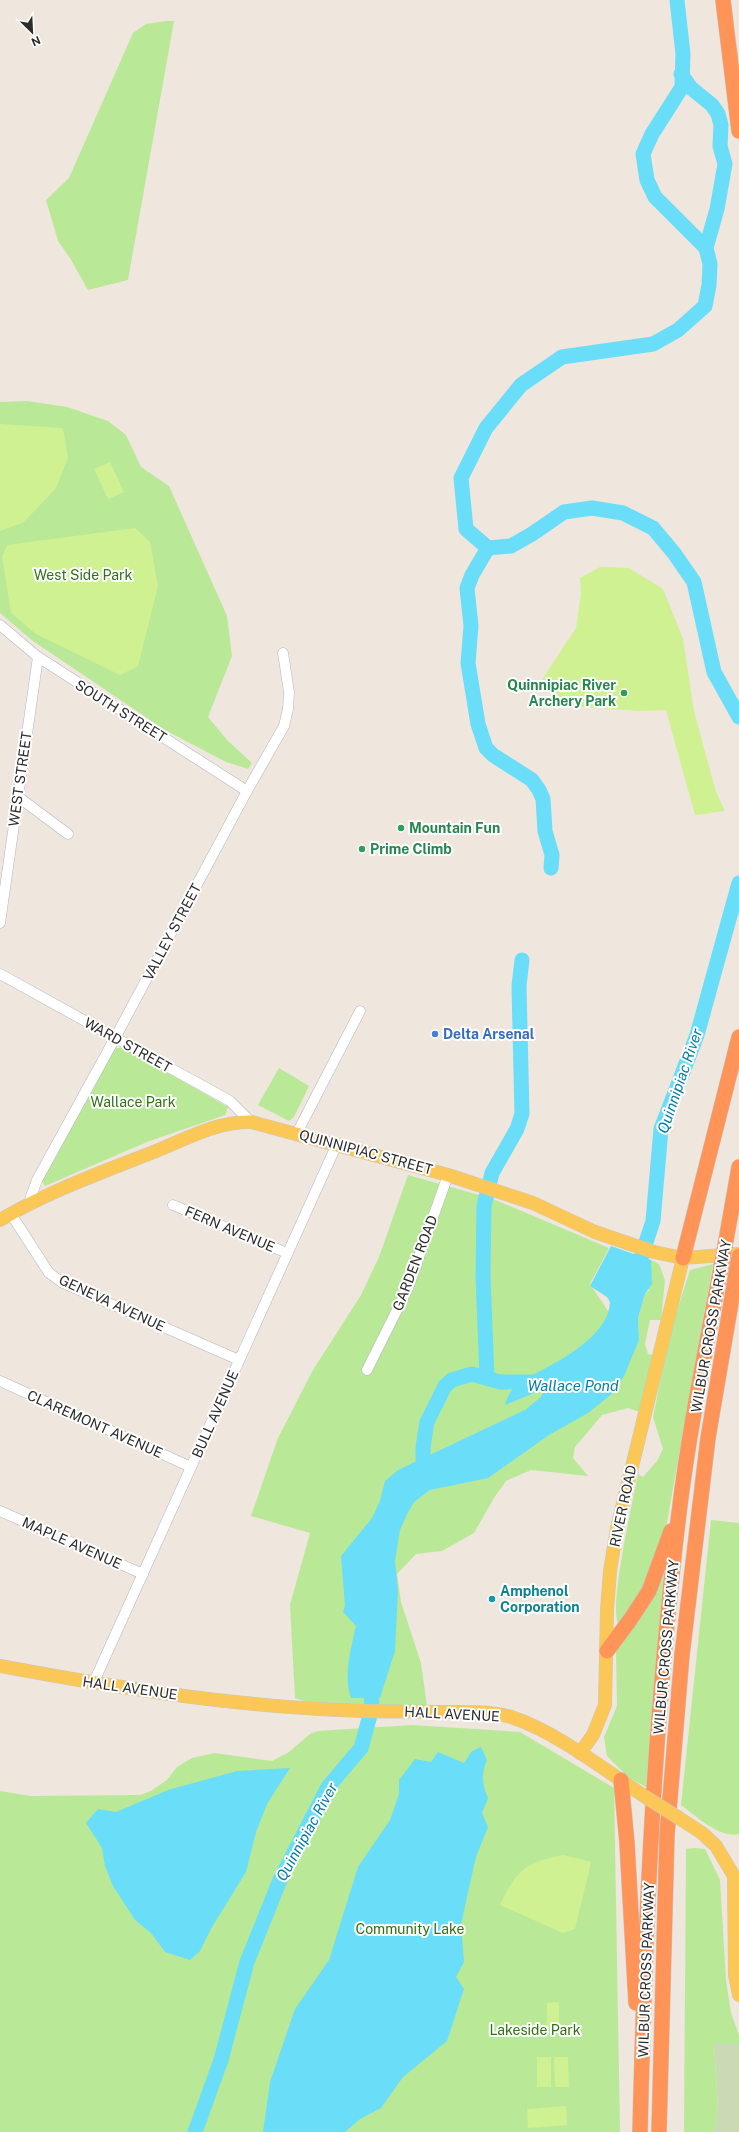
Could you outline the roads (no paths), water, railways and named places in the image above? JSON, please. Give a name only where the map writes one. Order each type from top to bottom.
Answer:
[{"type":"highway","points":[[723,0],[739,131]]},
{"type":"highway","points":[[683,1258],[739,1037]]},
{"type":"highway","name":"WILBUR CROSS PARKWAY","points":[[640,2129],[651,1829],[679,1511],[739,1167]]},
{"type":"highway","name":"WILBUR CROSS PARKWAY","points":[[659,2132],[667,1834],[682,1655],[708,1438],[739,1258]]},
{"type":"highway","points":[[607,1651],[649,1591],[679,1511]]},
{"type":"highway","points":[[621,1780],[628,1851],[640,2129]]},
{"type":"highway","points":[[664,1935],[668,2132]]},
{"type":"main road","name":"QUINNIPIAC STREET","points":[[6,1217],[28,1204],[85,1178],[225,1124],[251,1122],[448,1174],[533,1203],[594,1232],[654,1252],[683,1258],[739,1258]]},
{"type":"main road","name":"RIVER ROAD","points":[[580,1753],[593,1735],[604,1704],[610,1571],[617,1528],[683,1258]]},
{"type":"main road","name":"HALL AVENUE","points":[[0,1666],[92,1684],[221,1701],[340,1710],[462,1712],[508,1717],[521,1721],[580,1753],[702,1833],[716,1846],[737,1874],[735,1975],[739,1995]]},
{"type":"street","name":"SOUTH STREET","points":[[0,625],[38,658],[247,791]]},
{"type":"street","name":"VALLEY STREET","points":[[28,1204],[37,1180],[116,1038],[247,791],[284,726],[288,709],[289,692],[284,653]]},
{"type":"street","name":"WEST STREET","points":[[0,924],[17,796],[38,658]]},
{"type":"street","points":[[17,796],[68,834]]},
{"type":"street","name":"WARD STREET","points":[[0,974],[230,1100],[251,1122]]},
{"type":"street","points":[[297,1133],[360,1011]]},
{"type":"street","name":"BULL AVENUE","points":[[92,1684],[337,1144]]},
{"type":"street","name":"GARDEN ROAD","points":[[367,1370],[408,1288],[448,1174]]},
{"type":"street","name":"FERN AVENUE","points":[[173,1205],[287,1253]]},
{"type":"street","name":"GENEVA AVENUE","points":[[6,1217],[49,1273],[63,1283],[239,1360]]},
{"type":"street","name":"CLAREMONT AVENUE","points":[[0,1381],[191,1467]]},
{"type":"street","name":"MAPLE AVENUE","points":[[0,1511],[143,1574]]},
{"type":"water","name":"Wallace Pond","points":[[611,1246],[651,1260],[652,1284],[645,1294],[638,1318],[639,1340],[624,1376],[613,1393],[588,1413],[549,1435],[488,1478],[430,1490],[414,1502],[400,1530],[395,1561],[398,1590],[395,1651],[380,1698],[351,1698],[348,1671],[356,1626],[343,1612],[345,1606],[341,1556],[372,1518],[380,1501],[385,1481],[398,1470],[525,1410],[541,1397],[543,1392],[539,1391],[505,1405],[507,1398],[520,1382],[554,1364],[576,1350],[595,1333],[603,1323],[608,1313],[610,1302],[607,1297],[590,1286]]},
{"type":"water","points":[[481,1747],[487,1760],[483,1779],[484,1788],[488,1798],[482,1813],[488,1827],[476,1857],[461,1925],[464,1962],[456,1977],[464,1989],[447,2041],[403,2077],[381,2108],[360,2119],[345,2132],[263,2132],[270,2082],[295,2009],[329,1960],[358,1867],[390,1820],[399,1794],[399,1780],[415,1759],[431,1762],[438,1752],[464,1763],[472,1751]]},
{"type":"water","points":[[290,1768],[267,1804],[256,1832],[246,1872],[212,1927],[200,1951],[190,1960],[165,1952],[151,1933],[135,1920],[113,1886],[105,1866],[102,1848],[86,1823],[98,1809],[116,1812],[168,1790],[237,1771]]},
{"type":"waterway","name":"Quinnipiac River","points":[[677,0],[683,54],[682,87],[652,134],[643,154],[647,180],[655,197],[706,248],[710,264],[709,285],[705,306],[678,330],[653,344],[562,357],[521,385],[486,428],[461,478],[466,529],[488,548],[511,546],[532,534],[564,512],[592,508],[623,513],[653,528],[674,553],[694,582],[714,672],[739,717]]},
{"type":"waterway","name":"Quinnipiac River","points":[[681,74],[691,88],[712,105],[718,114],[721,125],[720,146],[725,164],[717,209],[706,248]]},
{"type":"waterway","name":"Quinnipiac River","points":[[488,548],[472,575],[467,588],[471,626],[468,663],[478,724],[486,748],[493,755],[532,780],[539,790],[543,799],[545,831],[552,855],[551,868]]},
{"type":"waterway","name":"Quinnipiac River","points":[[635,1276],[653,1221],[661,1129],[697,1035],[739,883]]},
{"type":"waterway","name":"Quinnipiac River","points":[[487,1377],[483,1276],[484,1206],[492,1173],[517,1129],[522,1114],[519,986],[522,960]]},
{"type":"waterway","name":"Quinnipiac River","points":[[423,1476],[423,1447],[427,1422],[445,1386],[452,1380],[472,1374],[500,1382],[539,1382]]},
{"type":"waterway","name":"Quinnipiac River","points":[[195,2132],[221,2060],[247,1962],[280,1880],[328,1787],[361,1748],[372,1708],[370,1679]]},
{"type":"place","name":"Quinnipiac River Archery Park","points":[[624,693]]},
{"type":"place","name":"Mountain Fun","points":[[401,828]]},
{"type":"place","name":"Prime Climb","points":[[362,849]]},
{"type":"place","name":"Delta Arsenal","points":[[435,1034]]},
{"type":"place","name":"Amphenol Corporation","points":[[492,1599]]},
{"type":"park label","name":"West Side Park","points":[[83,575]]},
{"type":"park label","name":"Wallace Park","points":[[133,1102]]},
{"type":"park label","name":"Community Lake","points":[[410,1929]]},
{"type":"park label","name":"Lakeside Park","points":[[535,2030]]}]
